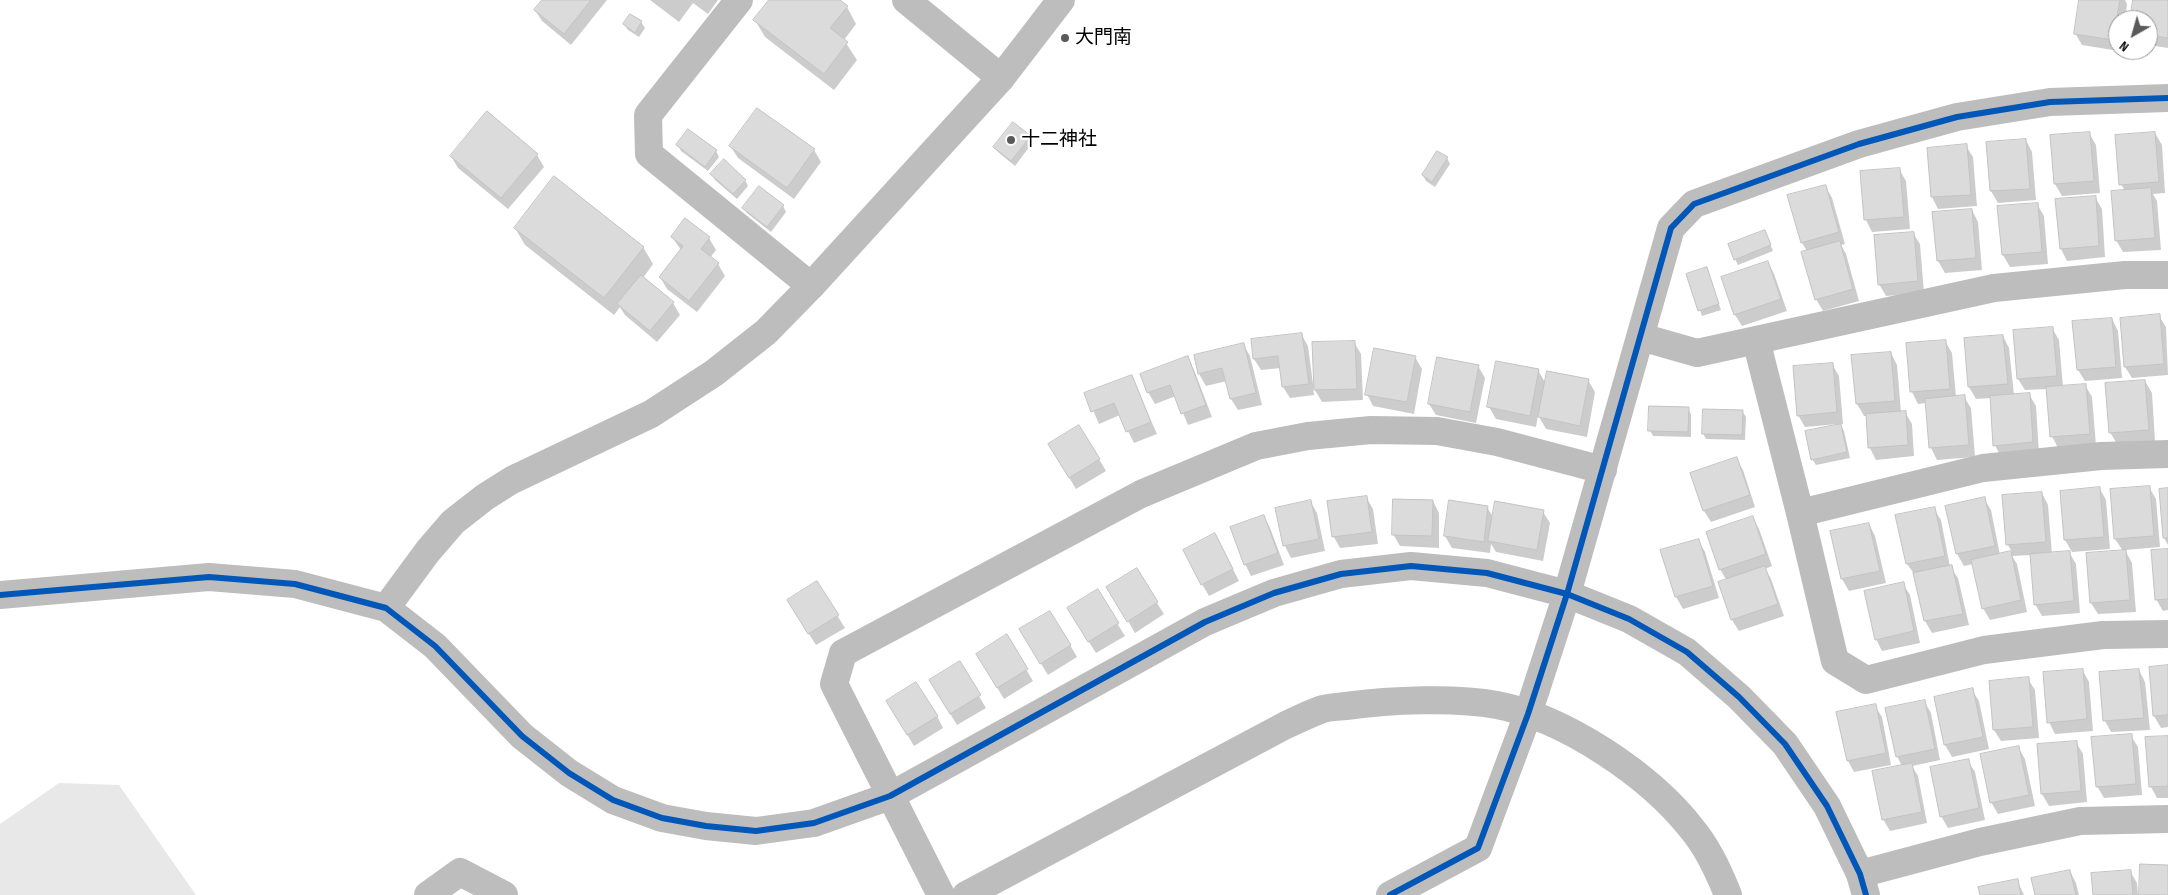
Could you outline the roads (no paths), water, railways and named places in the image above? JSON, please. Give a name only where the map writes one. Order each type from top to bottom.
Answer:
[{"type":"street","points":[[740,0],[648,115],[649,154],[811,286]]},
{"type":"street","points":[[906,0],[1000,78]]},
{"type":"street","points":[[386,608],[428,551],[453,522],[485,497],[512,480],[651,414],[714,373],[766,332],[811,286],[1000,78],[1061,0]]},
{"type":"street","points":[[1390,895],[1478,848],[1528,714],[1567,594],[1641,337],[1670,228],[1694,204],[1859,144],[1957,117],[2050,102],[2168,98]]},
{"type":"street","points":[[1641,337],[1697,353],[1994,288],[2125,275],[2168,275]]},
{"type":"street","points":[[1756,340],[1835,661],[1866,680],[1984,650],[2103,635],[2168,634]]},
{"type":"street","points":[[941,895],[834,684],[843,653],[1141,494],[1256,446],[1308,436],[1371,430],[1437,430],[1497,442],[1603,470]]},
{"type":"street","points":[[1800,513],[1983,468],[2101,456],[2168,454]]},
{"type":"street","points":[[0,595],[209,577],[295,584],[386,608],[435,646],[522,736],[569,773],[613,800],[662,818],[706,826],[756,831],[814,823],[890,796],[1205,622],[1274,593],[1341,574],[1411,566],[1487,573],[1567,594],[1629,619],[1687,652],[1739,697],[1785,744],[1827,806],[1863,884],[1980,842],[2080,822],[2168,819]]},
{"type":"street","points":[[966,895],[1286,725],[1322,710],[1403,701],[1451,701],[1497,705],[1562,727],[1601,750],[1625,765],[1662,798],[1692,829],[1718,870],[1728,895]]},
{"type":"street","points":[[428,895],[460,872],[504,895]]},
{"type":"place","name":"大門南","points":[[1065,38]]},
{"type":"place","name":"十二神社","points":[[1011,140]]}]
